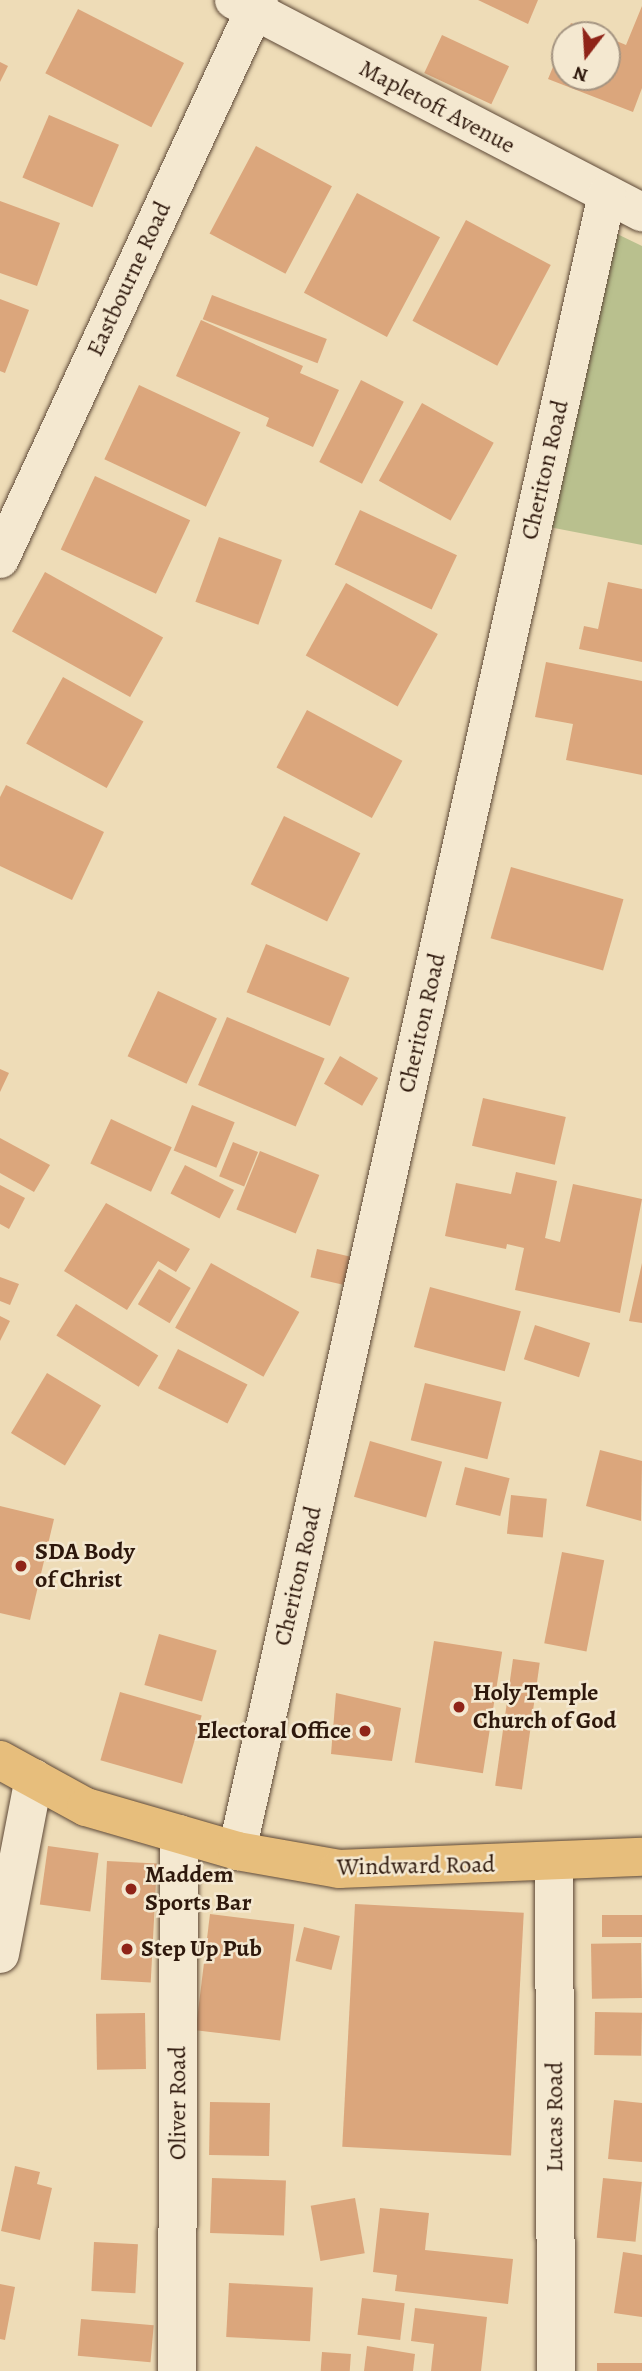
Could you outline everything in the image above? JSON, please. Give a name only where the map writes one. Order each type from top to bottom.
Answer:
[{"type":"main road","name":"Windward Road","points":[[0,1759],[86,1807],[237,1852],[339,1869],[554,1863],[642,1857]]},
{"type":"street","name":"Mapletoft Avenue","points":[[249,4],[642,212]]},
{"type":"street","name":"Eastbourne Road","points":[[0,559],[249,4]]},
{"type":"street","name":"Cheriton Road","points":[[237,1852],[607,195]]},
{"type":"street","points":[[0,1954],[34,1778]]},
{"type":"street","name":"Oliver Road","points":[[177,2371],[179,1835]]},
{"type":"street","name":"Lucas Road","points":[[554,1863],[556,2371]]},
{"type":"green space","points":[[613,232],[642,246],[642,545],[549,527]]},
{"type":"building","points":[[478,0],[538,0],[528,24]]},
{"type":"building","points":[[642,6],[642,88],[633,112],[579,91],[621,91],[621,43],[626,45]]},
{"type":"building","points":[[78,9],[184,63],[151,127],[45,73]]},
{"type":"building","points":[[442,35],[509,66],[491,104],[424,73]]},
{"type":"building","points":[[0,62],[8,66],[0,82]]},
{"type":"building","points":[[49,115],[119,145],[92,207],[22,178]]},
{"type":"building","points":[[256,146],[332,186],[285,274],[210,233]]},
{"type":"building","points":[[357,193],[440,237],[387,337],[304,293]]},
{"type":"building","points":[[0,201],[60,223],[37,286],[0,273]]},
{"type":"building","points":[[466,220],[551,265],[497,366],[412,321]]},
{"type":"building","points":[[212,295],[327,339],[318,363],[203,319]]},
{"type":"building","points":[[0,299],[29,310],[5,373],[0,371]]},
{"type":"building","points":[[201,320],[303,366],[300,373],[339,390],[313,447],[266,426],[269,418],[176,376]]},
{"type":"building","points":[[361,380],[404,402],[362,484],[319,462]]},
{"type":"building","points":[[139,385],[241,432],[206,507],[104,459]]},
{"type":"building","points":[[422,403],[494,443],[451,521],[379,481]]},
{"type":"building","points":[[95,476],[190,520],[156,594],[61,549]]},
{"type":"building","points":[[360,510],[457,555],[432,610],[335,564]]},
{"type":"building","points":[[219,537],[282,560],[258,625],[195,602]]},
{"type":"building","points":[[45,572],[163,637],[130,697],[12,631]]},
{"type":"building","points":[[608,582],[642,589],[642,662],[579,649],[584,626],[598,629]]},
{"type":"building","points":[[346,583],[438,634],[398,706],[306,656]]},
{"type":"building","points":[[546,662],[642,681],[642,775],[566,760],[573,724],[535,717]]},
{"type":"building","points":[[63,677],[143,722],[107,788],[26,743]]},
{"type":"building","points":[[307,710],[402,761],[372,818],[276,767]]},
{"type":"building","points":[[6,785],[104,832],[72,900],[0,866],[0,797]]},
{"type":"building","points":[[284,816],[360,853],[327,922],[251,884]]},
{"type":"building","points":[[511,867],[623,899],[603,970],[491,938]]},
{"type":"building","points":[[266,944],[349,978],[330,1026],[247,992]]},
{"type":"building","points":[[158,991],[217,1018],[186,1084],[128,1056]]},
{"type":"building","points":[[227,1017],[325,1058],[296,1127],[198,1085]]},
{"type":"building","points":[[340,1056],[378,1078],[362,1106],[324,1084]]},
{"type":"building","points":[[0,1069],[9,1073],[0,1092]]},
{"type":"building","points":[[483,1098],[566,1117],[555,1165],[472,1146]]},
{"type":"building","points":[[192,1105],[235,1122],[216,1168],[174,1150]]},
{"type":"building","points":[[111,1119],[172,1147],[151,1192],[90,1163]]},
{"type":"building","points":[[0,1138],[50,1165],[34,1192],[0,1173]]},
{"type":"building","points":[[233,1142],[258,1152],[244,1186],[219,1176]]},
{"type":"building","points":[[260,1151],[319,1175],[296,1233],[236,1209]]},
{"type":"building","points":[[185,1165],[234,1190],[219,1218],[170,1194]]},
{"type":"building","points":[[516,1172],[557,1181],[545,1238],[560,1242],[573,1184],[642,1199],[620,1313],[515,1290],[524,1248],[507,1244],[506,1249],[445,1236],[456,1183],[511,1194]]},
{"type":"building","points":[[0,1185],[25,1198],[9,1229],[0,1224]]},
{"type":"building","points":[[106,1203],[190,1249],[176,1272],[158,1261],[127,1310],[64,1271]]},
{"type":"building","points":[[317,1249],[353,1257],[347,1286],[310,1277]]},
{"type":"building","points":[[211,1263],[299,1312],[263,1377],[175,1328]]},
{"type":"building","points":[[642,1263],[642,1323],[629,1321]]},
{"type":"building","points":[[159,1269],[191,1288],[170,1323],[138,1304]]},
{"type":"building","points":[[0,1277],[19,1284],[10,1305],[0,1301]]},
{"type":"building","points":[[430,1287],[521,1311],[505,1371],[414,1347]]},
{"type":"building","points":[[76,1304],[158,1355],[139,1387],[56,1335]]},
{"type":"building","points":[[0,1316],[10,1321],[0,1341]]},
{"type":"building","points":[[535,1325],[590,1343],[579,1377],[524,1359]]},
{"type":"building","points":[[178,1349],[247,1384],[228,1424],[158,1388]]},
{"type":"building","points":[[47,1373],[101,1405],[65,1465],[11,1433]]},
{"type":"building","points":[[425,1383],[502,1402],[487,1459],[411,1440]]},
{"type":"building","points":[[370,1441],[442,1462],[426,1517],[354,1497]]},
{"type":"building","points":[[600,1450],[642,1461],[641,1521],[586,1506]]},
{"type":"building","points":[[465,1467],[510,1478],[500,1516],[456,1505]]},
{"type":"building","points":[[511,1495],[547,1499],[543,1538],[507,1534]]},
{"type":"building","name":"SDA Body of Christ","points":[[0,1506],[54,1519],[30,1620],[0,1613]]},
{"type":"building","points":[[562,1552],[604,1560],[586,1651],[544,1643]]},
{"type":"building","points":[[159,1634],[217,1651],[202,1701],[144,1685]]},
{"type":"building","name":"Holy Temple Church of God","points":[[434,1641],[502,1652],[483,1773],[415,1762]]},
{"type":"building","points":[[513,1659],[540,1663],[522,1790],[495,1786]]},
{"type":"building","points":[[120,1692],[202,1715],[182,1784],[100,1760]]},
{"type":"building","name":"Electoral Office","points":[[336,1693],[401,1708],[392,1761],[331,1754]]},
{"type":"building","points":[[48,1846],[99,1853],[90,1912],[40,1904]]},
{"type":"building","points":[[107,1861],[157,1864],[151,1982],[101,1980]]},
{"type":"building","points":[[355,1904],[524,1913],[511,2156],[342,2147]]},
{"type":"building","points":[[210,1914],[294,1924],[280,2040],[196,2030]]},
{"type":"building","points":[[602,1915],[642,1915],[642,1937],[602,1937]]},
{"type":"building","points":[[304,1927],[340,1936],[331,1970],[296,1961]]},
{"type":"building","points":[[641,1943],[642,1998],[592,1999],[591,1944]]},
{"type":"building","points":[[595,2012],[642,2013],[641,2056],[594,2055]]},
{"type":"building","points":[[145,2013],[146,2069],[97,2070],[96,2014]]},
{"type":"building","points":[[614,2100],[642,2103],[642,2162],[608,2159]]},
{"type":"building","points":[[210,2102],[270,2103],[269,2156],[209,2155]]},
{"type":"building","points":[[15,2166],[40,2172],[37,2184],[52,2188],[40,2240],[1,2231]]},
{"type":"building","points":[[212,2178],[286,2181],[284,2236],[210,2233]]},
{"type":"building","points":[[603,2178],[642,2182],[636,2242],[597,2238]]},
{"type":"building","points":[[355,2198],[365,2253],[320,2261],[311,2206]]},
{"type":"building","points":[[380,2208],[429,2213],[425,2250],[513,2259],[508,2304],[395,2291],[397,2275],[373,2272]]},
{"type":"building","points":[[94,2242],[138,2244],[135,2293],[91,2291]]},
{"type":"building","points":[[623,2252],[642,2255],[642,2317],[614,2313]]},
{"type":"building","points":[[229,2283],[313,2287],[310,2341],[226,2337]]},
{"type":"building","points":[[0,2284],[15,2287],[5,2340],[0,2339]]},
{"type":"building","points":[[362,2298],[405,2303],[400,2340],[357,2335]]},
{"type":"building","points":[[415,2308],[487,2317],[481,2371],[431,2371],[434,2344],[411,2341]]},
{"type":"building","points":[[81,2319],[154,2325],[150,2362],[78,2356]]},
{"type":"building","points":[[367,2346],[415,2354],[413,2371],[364,2371]]},
{"type":"building","points":[[322,2352],[351,2354],[350,2371],[321,2371]]},
{"type":"building","points":[[597,2363],[642,2363],[642,2371],[597,2371]]},
{"type":"place","name":"SDA Body of Christ","points":[[21,1566]]},
{"type":"place","name":"Holy Temple Church of God","points":[[459,1707]]},
{"type":"place","name":"Electoral Office","points":[[365,1731]]},
{"type":"place","name":"Maddem Sports Bar","points":[[131,1889]]},
{"type":"place","name":"Step Up Pub","points":[[127,1949]]}]
